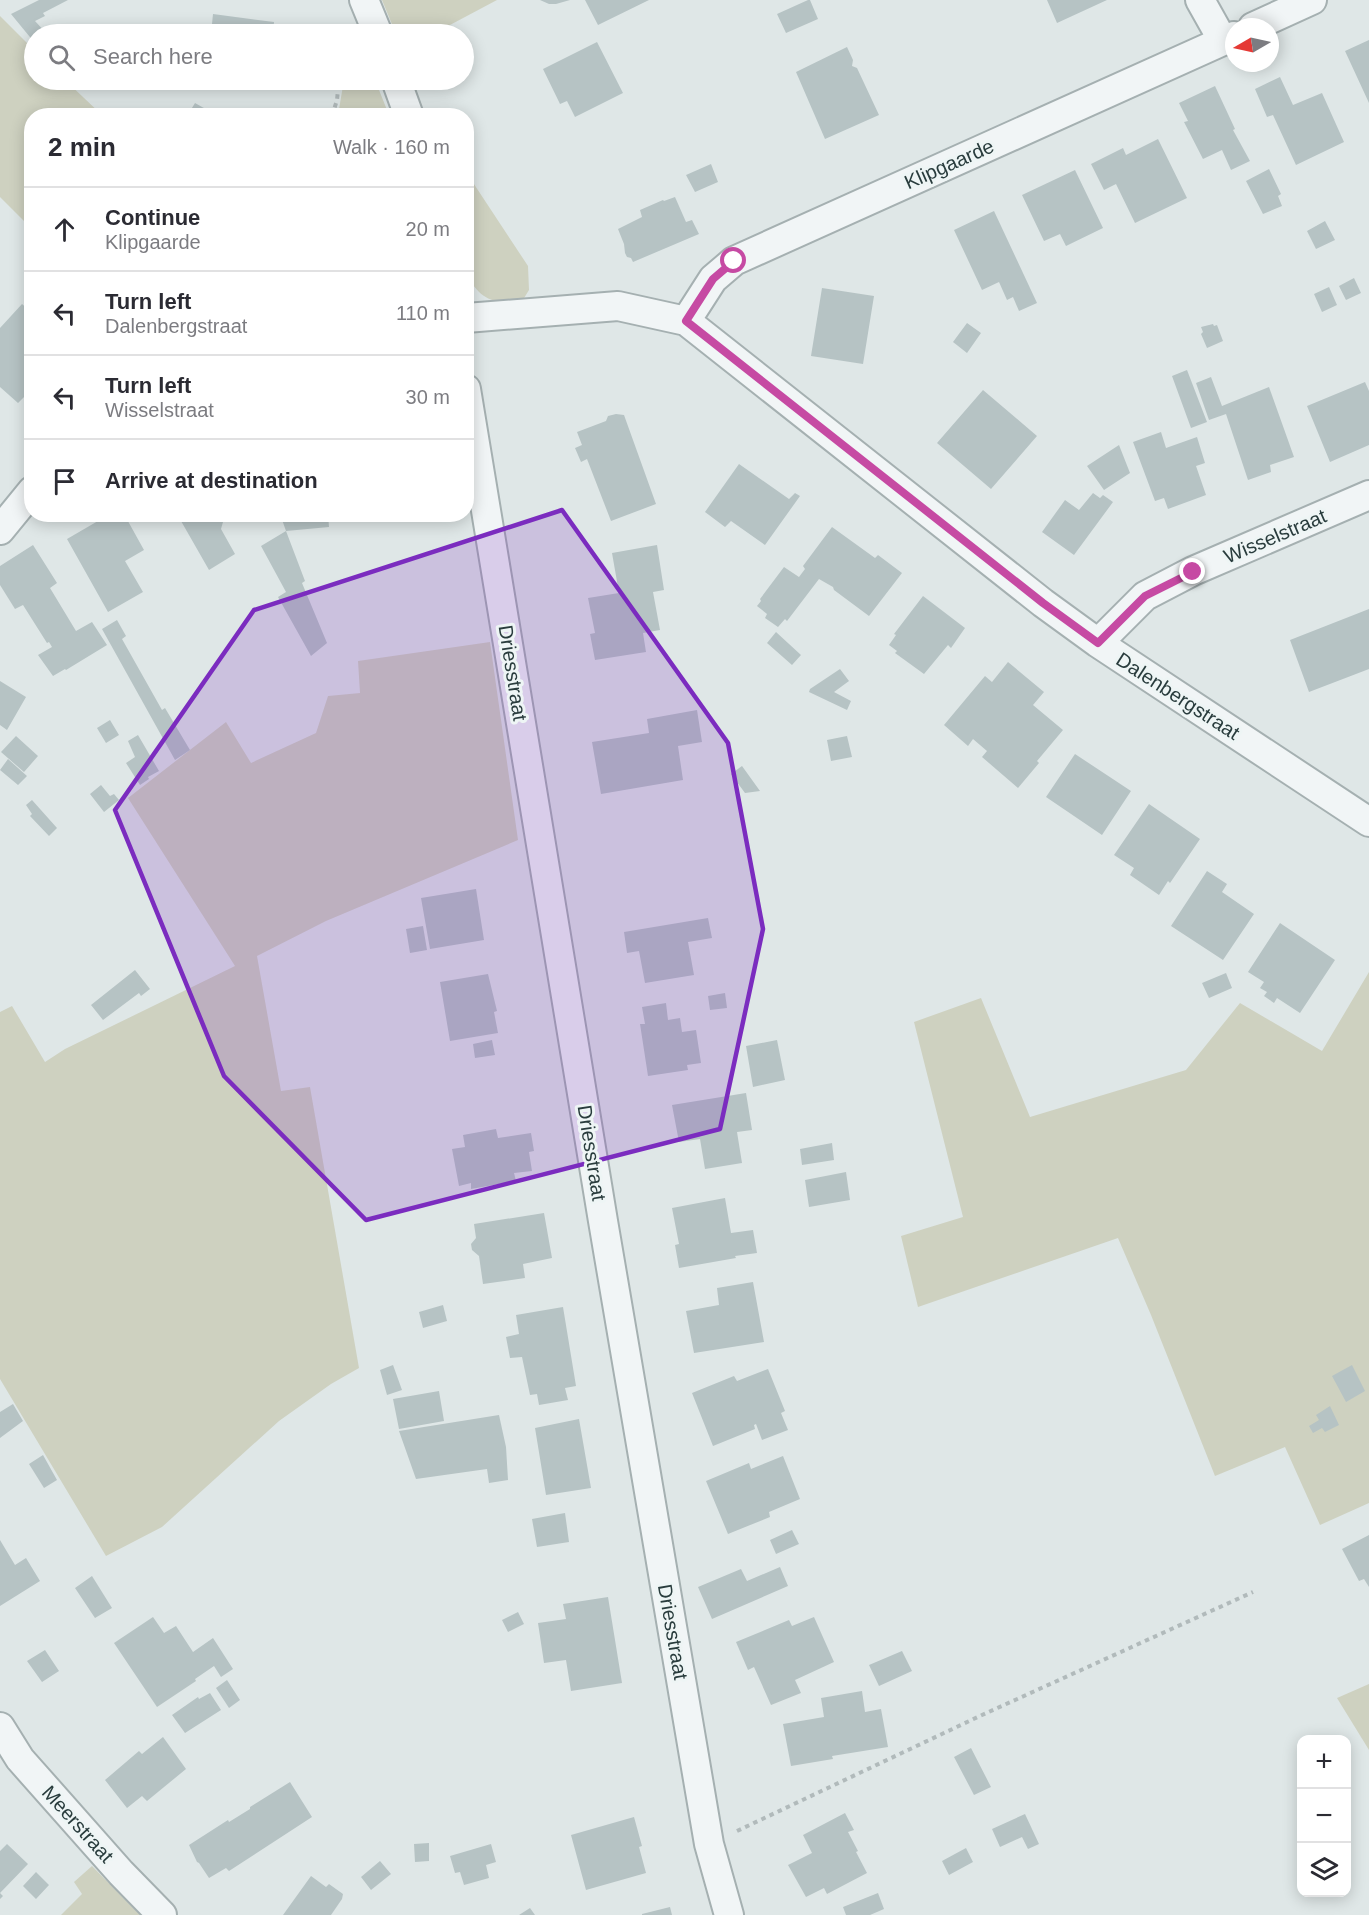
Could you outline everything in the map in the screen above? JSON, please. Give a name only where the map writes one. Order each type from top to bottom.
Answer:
[{"type":"street","points":[[364,0],[374,24]]},
{"type":"street","points":[[1200,0],[1225,34]]},
{"type":"street","points":[[1273,18],[1312,0]]},
{"type":"street","name":"Klipgaarde","points":[[686,321],[713,279],[734,261],[1225,39]]},
{"type":"street","points":[[400,90],[406,108]]},
{"type":"street","name":"Dalenbergstraat","points":[[474,317],[618,306],[686,321],[1033,596],[1098,643],[1369,822]]},
{"type":"street","name":"Driesstraat","points":[[474,438],[601,1209],[709,1844],[729,1915]]},
{"type":"street","name":"Wisselstraat","points":[[1098,643],[1145,596],[1193,572],[1369,495]]},
{"type":"street","points":[[0,530],[24,501]]},
{"type":"street","name":"Meerstraat","points":[[0,1727],[10,1765],[162,1915]]},
{"type":"path","points":[[334,108],[338,90]]},
{"type":"path","points":[[709,1844],[982,1715],[1253,1592]]},
{"type":"highlighted area","points":[[562,510],[728,743],[763,929],[720,1129],[366,1220],[224,1076],[115,810],[254,610]]},
{"type":"green space","points":[[382,0],[497,0],[452,24],[392,24]]},
{"type":"green space","points":[[0,16],[24,40],[24,90],[76,90],[95,108],[24,108],[24,221],[0,197]]},
{"type":"green space","points":[[342,90],[379,90],[386,108],[339,108]]},
{"type":"green space","points":[[474,184],[528,266],[529,290],[521,303],[496,301],[483,296],[474,286]]},
{"type":"green space","points":[[490,642],[518,840],[326,921],[257,956],[281,1091],[310,1087],[359,1368],[331,1384],[279,1421],[162,1527],[106,1556],[0,1379],[0,1012],[12,1006],[45,1062],[65,1049],[235,966],[128,798],[226,722],[251,763],[316,733],[328,696],[360,693],[358,661]]},
{"type":"green space","points":[[1369,972],[1369,1503],[1320,1525],[1285,1447],[1215,1476],[1118,1238],[918,1307],[901,1236],[963,1217],[914,1022],[981,998],[1030,1117],[1186,1070],[1240,1003],[1322,1051]]},
{"type":"green space","points":[[1369,1684],[1369,1750],[1337,1698]]},
{"type":"green space","points":[[92,1866],[140,1915],[61,1915],[82,1894],[74,1882]]},
{"type":"building","points":[[39,0],[68,0],[43,13],[45,16],[35,21],[38,24],[24,24],[24,30],[11,14]]},
{"type":"building","points":[[540,0],[570,0],[549,4]]},
{"type":"building","points":[[585,0],[649,0],[598,25]]},
{"type":"building","points":[[808,0],[818,19],[786,33],[777,14]]},
{"type":"building","points":[[1047,0],[1107,0],[1057,23]]},
{"type":"building","points":[[213,14],[274,22],[274,24],[212,24]]},
{"type":"building","points":[[1369,40],[1369,103],[1345,51]]},
{"type":"building","points":[[597,42],[623,93],[575,117],[567,101],[560,104],[543,69]]},
{"type":"building","points":[[847,47],[853,60],[852,66],[857,68],[879,115],[825,139],[796,72]]},
{"type":"building","points":[[1280,77],[1293,105],[1322,93],[1344,142],[1296,165],[1273,115],[1267,117],[1255,89]]},
{"type":"building","points":[[1215,86],[1235,129],[1233,130],[1250,161],[1231,170],[1222,150],[1203,159],[1184,122],[1188,121],[1179,103]]},
{"type":"building","points":[[195,103],[204,108],[192,108]]},
{"type":"building","points":[[1158,139],[1187,198],[1135,223],[1116,184],[1104,190],[1091,164],[1123,148],[1126,155]]},
{"type":"building","points":[[711,164],[718,182],[695,192],[686,175]]},
{"type":"building","points":[[1269,169],[1281,194],[1278,196],[1282,206],[1263,214],[1246,181]]},
{"type":"building","points":[[1075,170],[1103,228],[1066,246],[1060,234],[1044,241],[1022,195]]},
{"type":"building","points":[[675,197],[686,222],[692,220],[699,234],[633,262],[625,253],[618,229],[642,217],[640,210]]},
{"type":"building","points":[[994,211],[1037,303],[1019,311],[1013,297],[1007,300],[999,282],[982,290],[954,230]]},
{"type":"building","points":[[1325,221],[1335,240],[1316,249],[1307,231]]},
{"type":"building","points":[[1354,278],[1361,293],[1346,300],[1339,286]]},
{"type":"building","points":[[1329,287],[1337,305],[1322,312],[1314,294]]},
{"type":"building","points":[[822,288],[874,296],[863,364],[811,356]]},
{"type":"building","points":[[22,304],[24,306],[24,397],[18,403],[0,387],[0,328]]},
{"type":"building","points":[[967,323],[981,333],[967,353],[953,342]]},
{"type":"building","points":[[1217,325],[1223,341],[1207,348],[1201,334],[1203,332],[1201,327]]},
{"type":"building","points":[[1187,370],[1207,422],[1191,428],[1172,376]]},
{"type":"building","points":[[1211,377],[1222,406],[1269,387],[1294,457],[1270,465],[1271,472],[1248,480],[1226,414],[1209,420],[1196,383]]},
{"type":"building","points":[[1365,382],[1369,391],[1369,445],[1330,462],[1307,406]]},
{"type":"building","points":[[983,390],[1037,436],[991,489],[937,443]]},
{"type":"building","points":[[624,415],[656,504],[611,521],[587,459],[581,462],[575,448],[582,445],[577,432],[606,421],[608,416]]},
{"type":"building","points":[[1161,432],[1166,448],[1197,437],[1205,463],[1196,466],[1206,495],[1168,509],[1164,498],[1155,501],[1133,442]]},
{"type":"building","points":[[1119,445],[1130,473],[1104,490],[1087,466]]},
{"type":"building","points":[[739,464],[789,499],[795,493],[800,496],[765,545],[731,521],[725,527],[705,512]]},
{"type":"building","points":[[1093,493],[1100,498],[1103,495],[1113,502],[1074,555],[1042,532],[1065,500],[1079,510]]},
{"type":"building","points":[[96,522],[128,522],[144,550],[125,561],[143,592],[108,612],[67,539]]},
{"type":"building","points":[[182,522],[223,522],[221,529],[235,554],[209,570]]},
{"type":"building","points":[[283,522],[329,522],[329,527],[286,531]]},
{"type":"building","points":[[832,527],[875,558],[878,555],[902,573],[869,616],[833,587],[819,579],[787,621],[785,619],[778,627],[765,618],[767,614],[757,606],[760,599],[784,567],[799,577],[805,569],[803,566]]},
{"type":"building","points":[[286,531],[305,581],[302,583],[327,643],[311,656],[278,597],[286,592],[261,546]]},
{"type":"building","points":[[33,545],[57,583],[50,588],[76,631],[92,622],[107,645],[53,676],[38,655],[52,647],[49,642],[47,643],[23,605],[15,609],[0,585],[0,566]]},
{"type":"building","points":[[657,545],[664,590],[653,592],[660,630],[643,633],[646,652],[595,660],[590,634],[595,633],[588,598],[619,593],[612,553]]},
{"type":"building","points":[[923,596],[965,628],[951,648],[948,645],[924,674],[895,653],[897,651],[889,645],[896,635],[894,634]]},
{"type":"building","points":[[1369,609],[1369,669],[1309,692],[1290,640]]},
{"type":"building","points":[[117,620],[126,636],[122,639],[162,710],[165,708],[190,750],[175,760],[102,629]]},
{"type":"building","points":[[776,632],[801,655],[792,665],[767,643]]},
{"type":"building","points":[[1008,662],[1044,692],[1033,705],[1063,730],[1018,788],[982,757],[987,751],[973,739],[968,746],[944,725],[985,676],[992,682]]},
{"type":"building","points":[[840,669],[849,681],[834,692],[851,701],[847,710],[809,692],[810,689]]},
{"type":"building","points":[[0,681],[26,697],[7,730],[0,725]]},
{"type":"building","points":[[697,710],[702,742],[678,746],[683,780],[601,794],[592,742],[649,733],[647,719]]},
{"type":"building","points":[[110,720],[119,735],[106,743],[97,728]]},
{"type":"building","points":[[138,735],[159,771],[140,785],[126,763],[135,757],[128,741]]},
{"type":"building","points":[[16,736],[38,756],[24,772],[1,752]]},
{"type":"building","points":[[847,736],[852,757],[831,761],[827,740]]},
{"type":"building","points":[[1075,754],[1131,791],[1102,835],[1046,797]]},
{"type":"building","points":[[8,759],[27,776],[18,785],[0,770]]},
{"type":"building","points":[[742,766],[760,791],[745,793],[731,774]]},
{"type":"building","points":[[101,785],[110,796],[114,794],[119,800],[104,812],[90,794]]},
{"type":"building","points":[[32,800],[57,828],[49,836],[30,816],[32,814],[26,805]]},
{"type":"building","points":[[1149,804],[1200,839],[1159,895],[1130,875],[1134,868],[1114,855]]},
{"type":"building","points":[[1207,871],[1227,884],[1222,892],[1254,914],[1223,960],[1171,926]]},
{"type":"building","points":[[476,889],[484,940],[430,949],[421,898]]},
{"type":"building","points":[[708,918],[712,938],[688,942],[694,975],[645,983],[639,951],[627,953],[624,932]]},
{"type":"building","points":[[1280,923],[1335,960],[1300,1013],[1277,998],[1274,1003],[1264,996],[1267,992],[1260,988],[1264,982],[1248,972]]},
{"type":"building","points":[[423,926],[427,950],[410,953],[406,929]]},
{"type":"building","points":[[135,970],[150,989],[141,996],[139,993],[103,1020],[91,1005]]},
{"type":"building","points":[[1226,973],[1232,988],[1209,998],[1202,983]]},
{"type":"building","points":[[488,974],[497,1011],[494,1012],[498,1033],[450,1041],[440,982]]},
{"type":"building","points":[[725,993],[727,1008],[710,1010],[708,996]]},
{"type":"building","points":[[666,1003],[668,1020],[680,1018],[682,1032],[696,1030],[701,1063],[687,1065],[688,1070],[648,1076],[640,1024],[645,1024],[642,1007]]},
{"type":"building","points":[[492,1040],[495,1055],[475,1058],[473,1044]]},
{"type":"building","points":[[777,1040],[785,1080],[753,1087],[746,1046]]},
{"type":"building","points":[[746,1093],[752,1130],[737,1132],[742,1163],[705,1169],[700,1139],[679,1142],[672,1105]]},
{"type":"building","points":[[496,1129],[498,1138],[531,1133],[534,1151],[529,1152],[532,1171],[514,1173],[516,1181],[471,1189],[471,1183],[459,1186],[452,1149],[465,1147],[463,1135]]},
{"type":"building","points":[[832,1143],[834,1160],[802,1165],[800,1149]]},
{"type":"building","points":[[846,1172],[850,1200],[809,1207],[805,1180]]},
{"type":"building","points":[[725,1198],[731,1233],[753,1230],[757,1253],[679,1268],[675,1245],[679,1244],[672,1208]]},
{"type":"building","points":[[544,1213],[552,1258],[523,1264],[525,1278],[483,1284],[479,1256],[472,1250],[471,1244],[476,1238],[474,1224]]},
{"type":"building","points":[[753,1282],[764,1342],[694,1353],[686,1311],[719,1305],[717,1288]]},
{"type":"building","points":[[443,1305],[447,1321],[423,1328],[419,1312]]},
{"type":"building","points":[[563,1307],[576,1386],[565,1388],[568,1400],[539,1405],[537,1394],[530,1395],[522,1357],[510,1358],[506,1337],[519,1334],[516,1315]]},
{"type":"building","points":[[393,1365],[402,1390],[387,1395],[380,1370]]},
{"type":"building","points":[[1352,1365],[1365,1391],[1346,1402],[1332,1376]]},
{"type":"building","points":[[768,1369],[785,1411],[781,1413],[788,1430],[762,1440],[756,1424],[755,1429],[713,1446],[692,1393],[734,1376],[737,1381]]},
{"type":"building","points":[[439,1391],[444,1421],[399,1429],[393,1399]]},
{"type":"building","points":[[13,1404],[23,1421],[0,1438],[0,1412]]},
{"type":"building","points":[[1330,1406],[1339,1425],[1325,1432],[1322,1428],[1313,1433],[1309,1426],[1319,1420],[1316,1415]]},
{"type":"building","points":[[499,1415],[506,1447],[508,1480],[489,1483],[487,1469],[416,1479],[399,1431]]},
{"type":"building","points":[[579,1419],[591,1488],[546,1495],[535,1428]]},
{"type":"building","points":[[43,1455],[57,1480],[44,1488],[29,1464]]},
{"type":"building","points":[[783,1456],[800,1499],[769,1512],[770,1517],[728,1534],[706,1481],[749,1463],[751,1469]]},
{"type":"building","points":[[565,1513],[569,1542],[537,1547],[532,1519]]},
{"type":"building","points":[[792,1530],[799,1544],[776,1554],[770,1540]]},
{"type":"building","points":[[1369,1535],[1369,1587],[1364,1579],[1359,1581],[1342,1549]]},
{"type":"building","points":[[0,1540],[15,1565],[26,1558],[40,1581],[0,1606]]},
{"type":"building","points":[[780,1567],[788,1586],[712,1619],[698,1587],[741,1569],[747,1581]]},
{"type":"building","points":[[92,1576],[112,1608],[95,1618],[75,1588]]},
{"type":"building","points":[[608,1597],[622,1683],[571,1691],[566,1660],[544,1663],[538,1623],[566,1619],[563,1604]]},
{"type":"building","points":[[518,1612],[524,1624],[508,1632],[502,1620]]},
{"type":"building","points":[[153,1617],[164,1633],[176,1626],[193,1652],[213,1638],[233,1669],[221,1677],[214,1666],[157,1707],[114,1643]]},
{"type":"building","points":[[814,1617],[834,1662],[795,1680],[801,1693],[771,1705],[754,1667],[748,1670],[736,1642],[789,1620],[792,1626]]},
{"type":"building","points":[[45,1650],[59,1671],[42,1682],[27,1661]]},
{"type":"building","points":[[902,1651],[912,1671],[879,1686],[869,1665]]},
{"type":"building","points":[[227,1680],[240,1700],[229,1708],[216,1688]]},
{"type":"building","points":[[862,1691],[865,1712],[881,1709],[888,1747],[832,1756],[833,1759],[791,1766],[783,1724],[824,1717],[821,1698]]},
{"type":"building","points":[[210,1693],[221,1710],[185,1733],[172,1715],[198,1697],[199,1699]]},
{"type":"building","points":[[163,1737],[186,1769],[147,1801],[142,1796],[127,1808],[105,1780],[139,1751],[142,1754]]},
{"type":"building","points":[[971,1748],[991,1787],[974,1795],[954,1757]]},
{"type":"building","points":[[290,1782],[312,1817],[229,1871],[226,1868],[209,1878],[197,1862],[189,1845]]},
{"type":"building","points":[[845,1813],[854,1830],[848,1832],[867,1873],[827,1894],[824,1888],[806,1897],[788,1865],[812,1853],[803,1835]]},
{"type":"building","points":[[1025,1814],[1039,1844],[1028,1849],[1022,1837],[1000,1847],[992,1829]]},
{"type":"building","points":[[634,1817],[646,1873],[586,1890],[571,1835]]},
{"type":"building","points":[[429,1843],[429,1861],[415,1862],[414,1844]]},
{"type":"building","points":[[7,1844],[28,1864],[0,1893],[0,1851]]},
{"type":"building","points":[[491,1844],[496,1862],[486,1865],[489,1878],[464,1885],[460,1872],[455,1873],[450,1856]]},
{"type":"building","points":[[966,1848],[973,1862],[949,1875],[942,1861]]},
{"type":"building","points":[[380,1861],[391,1874],[371,1890],[361,1877]]},
{"type":"building","points":[[36,1872],[49,1885],[36,1899],[23,1886]]},
{"type":"building","points":[[311,1876],[326,1887],[329,1884],[343,1894],[331,1915],[283,1915]]},
{"type":"building","points":[[878,1893],[884,1909],[870,1915],[846,1915],[843,1907]]},
{"type":"building","points":[[670,1907],[672,1915],[642,1915],[642,1914]]},
{"type":"building","points":[[530,1908],[535,1915],[519,1915]]},
{"type":"route","points":[[734,261],[713,279],[686,321],[1043,603],[1098,643],[1145,596],[1193,572]]}]
